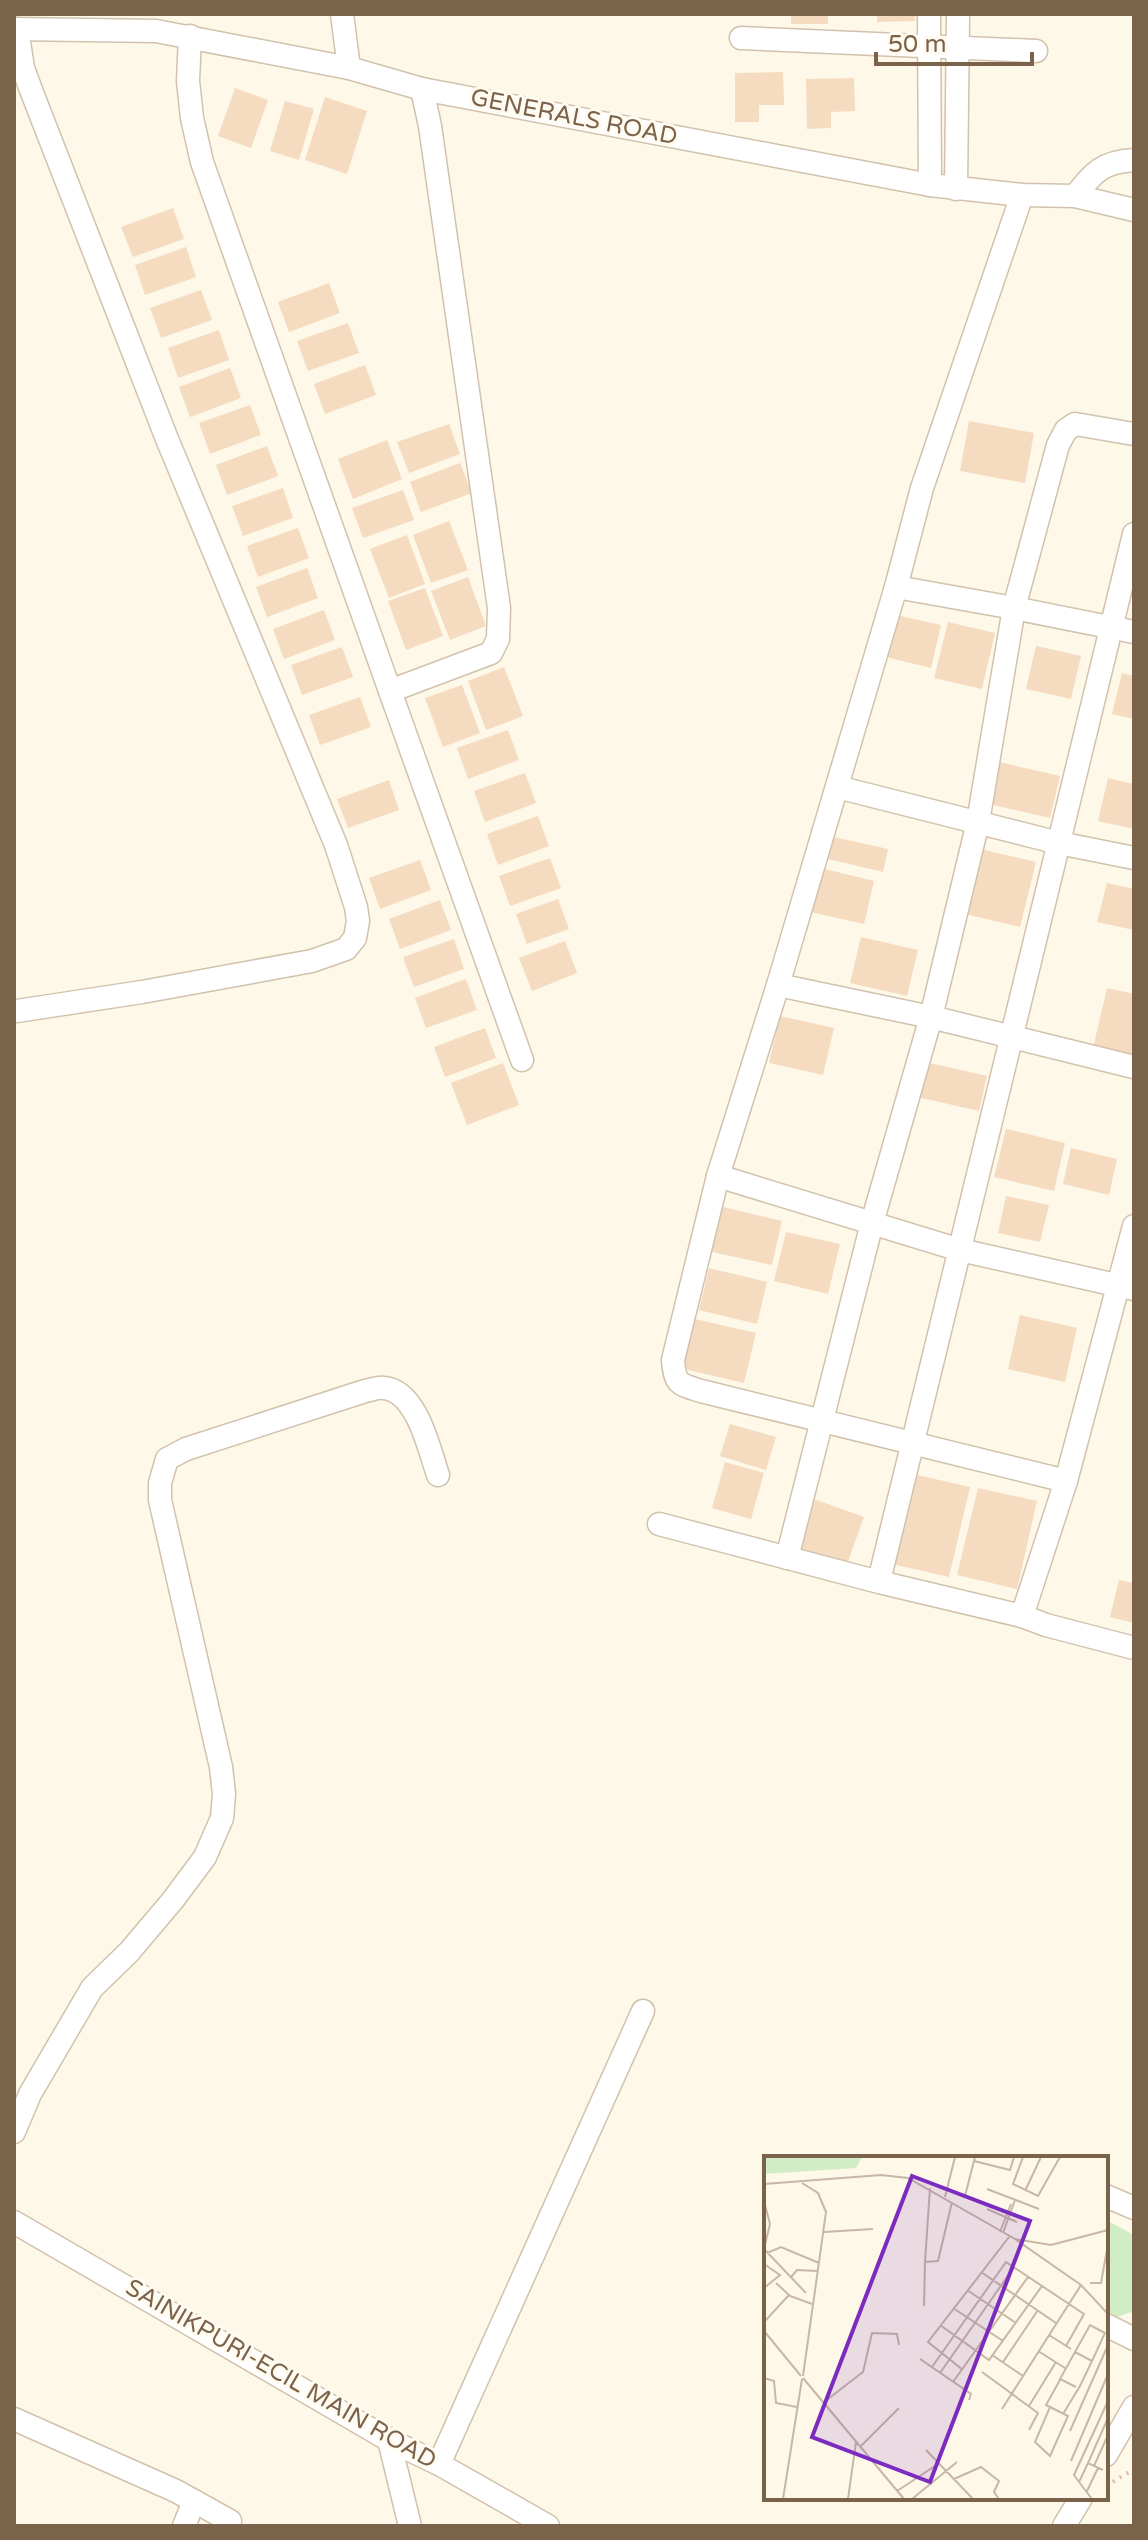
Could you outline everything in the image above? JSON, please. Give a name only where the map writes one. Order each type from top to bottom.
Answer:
[{"type":"street","points":[[342,14],[349,68]]},
{"type":"street","points":[[929,14],[930,185]]},
{"type":"street","points":[[956,189],[958,14]]},
{"type":"street","points":[[16,29],[23,68],[31,90],[107,278],[167,439],[336,845],[358,921],[355,938],[346,949],[312,961],[17,1011]]},
{"type":"street","name":"GENERALS ROAD","points":[[16,29],[156,31],[190,36],[349,68],[422,89],[930,185],[1022,195],[1075,196],[1134,210]]},
{"type":"street","points":[[190,36],[188,81],[202,162],[522,1060]]},
{"type":"street","points":[[741,38],[1036,51]]},
{"type":"street","points":[[390,691],[491,653],[498,639],[499,608],[430,126],[422,89]]},
{"type":"street","points":[[1075,196],[1103,165],[1134,160]]},
{"type":"street","points":[[1022,195],[922,488],[837,787],[718,1176],[673,1360],[679,1384],[701,1391],[1066,1481]]},
{"type":"street","points":[[787,1558],[872,1223],[931,1017],[978,822],[1014,608],[1058,445],[1066,430],[1075,424],[1134,434]]},
{"type":"street","points":[[879,1581],[1134,534]]},
{"type":"street","points":[[896,587],[1134,632]]},
{"type":"street","points":[[837,787],[1059,843],[1134,858]]},
{"type":"street","points":[[778,985],[931,1017],[1134,1067]]},
{"type":"street","points":[[718,1176],[960,1250],[1126,1287]]},
{"type":"street","points":[[1022,1616],[1126,1287],[1134,1226]]},
{"type":"street","points":[[14,2132],[30,2094],[92,1988],[129,1952],[173,1900],[205,1857],[222,1818],[224,1794],[221,1767],[160,1500],[160,1483],[167,1459],[186,1449],[365,1391],[386,1388],[407,1399],[414,1410],[438,1475]]},
{"type":"street","points":[[659,1524],[1022,1616],[1134,1648]]},
{"type":"street","points":[[439,2464],[643,2011]]},
{"type":"street","points":[[1108,2197],[1134,2208]]},
{"type":"street","name":"SAINIKPURI-ECIL MAIN ROAD","points":[[14,2222],[389,2440],[439,2464],[548,2526]]},
{"type":"street","points":[[1108,2326],[1134,2339]]},
{"type":"street","points":[[1108,2452],[1134,2407]]},
{"type":"street","points":[[14,2419],[97,2454],[230,2521]]},
{"type":"street","points":[[389,2440],[410,2526]]},
{"type":"street","points":[[1064,2526],[1080,2500]]},
{"type":"street","points":[[184,2526],[194,2501]]},
{"type":"path","points":[[1108,2485],[1134,2469]]},
{"type":"green space","points":[[1108,2221],[1134,2235],[1134,2311],[1114,2318],[1108,2315]]},
{"type":"building","points":[[791,14],[828,14],[828,24],[791,24]]},
{"type":"building","points":[[877,14],[915,14],[915,21],[877,22]]},
{"type":"building","points":[[783,72],[784,105],[759,105],[759,122],[735,122],[735,73]]},
{"type":"building","points":[[854,78],[855,111],[831,112],[831,128],[807,129],[806,79]]},
{"type":"building","points":[[235,88],[268,100],[251,148],[218,136]]},
{"type":"building","points":[[325,97],[367,111],[347,174],[305,160]]},
{"type":"building","points":[[285,101],[314,109],[299,160],[270,151]]},
{"type":"building","points":[[173,208],[184,239],[133,257],[121,227]]},
{"type":"building","points":[[186,247],[196,277],[145,295],[135,265]]},
{"type":"building","points":[[329,283],[340,313],[289,332],[278,302]]},
{"type":"building","points":[[201,290],[212,320],[161,338],[150,308]]},
{"type":"building","points":[[348,323],[359,353],[308,371],[297,341]]},
{"type":"building","points":[[219,330],[229,360],[178,378],[168,348]]},
{"type":"building","points":[[365,365],[376,395],[325,414],[314,384]]},
{"type":"building","points":[[230,368],[241,398],[190,417],[179,387]]},
{"type":"building","points":[[250,405],[261,435],[210,454],[199,423]]},
{"type":"building","points":[[969,421],[1034,433],[1025,483],[960,471]]},
{"type":"building","points":[[449,424],[460,454],[409,473],[397,442]]},
{"type":"building","points":[[387,440],[402,479],[353,499],[338,459]]},
{"type":"building","points":[[267,446],[278,476],[227,495],[216,465]]},
{"type":"building","points":[[460,463],[472,493],[421,512],[410,482]]},
{"type":"building","points":[[283,488],[293,518],[243,536],[232,506]]},
{"type":"building","points":[[403,490],[414,520],[363,538],[352,508]]},
{"type":"building","points":[[449,521],[468,570],[431,583],[413,535]]},
{"type":"building","points":[[298,528],[309,558],[258,577],[247,546]]},
{"type":"building","points":[[407,535],[425,584],[389,598],[370,549]]},
{"type":"building","points":[[307,568],[318,598],[267,617],[256,587]]},
{"type":"building","points":[[468,577],[486,626],[450,640],[431,591]]},
{"type":"building","points":[[425,588],[443,636],[406,650],[388,601]]},
{"type":"building","points":[[324,610],[335,640],[284,659],[273,629]]},
{"type":"building","points":[[896,615],[941,625],[931,668],[886,657]]},
{"type":"building","points":[[948,622],[995,633],[982,689],[934,678]]},
{"type":"building","points":[[1036,646],[1081,656],[1071,699],[1026,689]]},
{"type":"building","points":[[342,647],[353,677],[302,695],[291,665]]},
{"type":"building","points":[[504,667],[523,716],[486,730],[468,681]]},
{"type":"building","points":[[1122,673],[1134,676],[1134,719],[1112,714]]},
{"type":"building","points":[[462,685],[480,733],[443,747],[425,698]]},
{"type":"building","points":[[360,697],[371,727],[320,745],[309,715]]},
{"type":"building","points":[[508,730],[519,760],[468,779],[457,748]]},
{"type":"building","points":[[999,762],[1060,776],[1050,818],[989,804]]},
{"type":"building","points":[[525,773],[536,803],[485,822],[474,791]]},
{"type":"building","points":[[1108,778],[1134,784],[1134,829],[1098,821]]},
{"type":"building","points":[[389,780],[399,810],[348,828],[337,799]]},
{"type":"building","points":[[538,816],[549,846],[498,865],[487,834]]},
{"type":"building","points":[[825,835],[888,849],[883,872],[820,857]]},
{"type":"building","points":[[976,848],[1036,862],[1020,927],[961,913]]},
{"type":"building","points":[[550,858],[561,888],[510,906],[499,876]]},
{"type":"building","points":[[420,860],[431,890],[380,909],[369,878]]},
{"type":"building","points":[[821,868],[874,881],[864,924],[811,912]]},
{"type":"building","points":[[1107,883],[1134,889],[1134,930],[1097,922]]},
{"type":"building","points":[[558,899],[569,929],[527,944],[516,914]]},
{"type":"building","points":[[440,900],[451,930],[400,949],[389,919]]},
{"type":"building","points":[[861,937],[918,950],[907,996],[850,983]]},
{"type":"building","points":[[454,939],[464,969],[414,987],[403,957]]},
{"type":"building","points":[[565,941],[577,973],[532,991],[519,958]]},
{"type":"building","points":[[466,979],[477,1010],[426,1028],[415,998]]},
{"type":"building","points":[[1107,988],[1134,994],[1134,1057],[1093,1048]]},
{"type":"building","points":[[780,1016],[834,1028],[823,1075],[769,1063]]},
{"type":"building","points":[[485,1028],[496,1058],[445,1077],[434,1047]]},
{"type":"building","points":[[921,1061],[987,1076],[979,1111],[913,1096]]},
{"type":"building","points":[[503,1063],[519,1105],[467,1125],[451,1083]]},
{"type":"building","points":[[1006,1129],[1065,1143],[1054,1191],[994,1177]]},
{"type":"building","points":[[1071,1148],[1117,1159],[1109,1195],[1063,1184]]},
{"type":"building","points":[[1006,1196],[1049,1205],[1040,1242],[998,1233]]},
{"type":"building","points":[[719,1206],[782,1221],[772,1265],[708,1251]]},
{"type":"building","points":[[786,1232],[840,1244],[828,1294],[774,1281]]},
{"type":"building","points":[[709,1268],[767,1282],[757,1324],[699,1310]]},
{"type":"building","points":[[1020,1315],[1077,1328],[1065,1382],[1008,1369]]},
{"type":"building","points":[[691,1318],[756,1333],[744,1383],[680,1368]]},
{"type":"building","points":[[730,1424],[776,1437],[766,1470],[720,1456]]},
{"type":"building","points":[[725,1462],[764,1473],[751,1519],[712,1508]]},
{"type":"building","points":[[913,1474],[970,1487],[949,1577],[892,1564]]},
{"type":"building","points":[[978,1488],[1037,1501],[1017,1589],[957,1575]]},
{"type":"building","points":[[808,1497],[864,1517],[846,1567],[790,1548]]},
{"type":"building","points":[[1119,1580],[1134,1583],[1134,1623],[1110,1617]]}]
